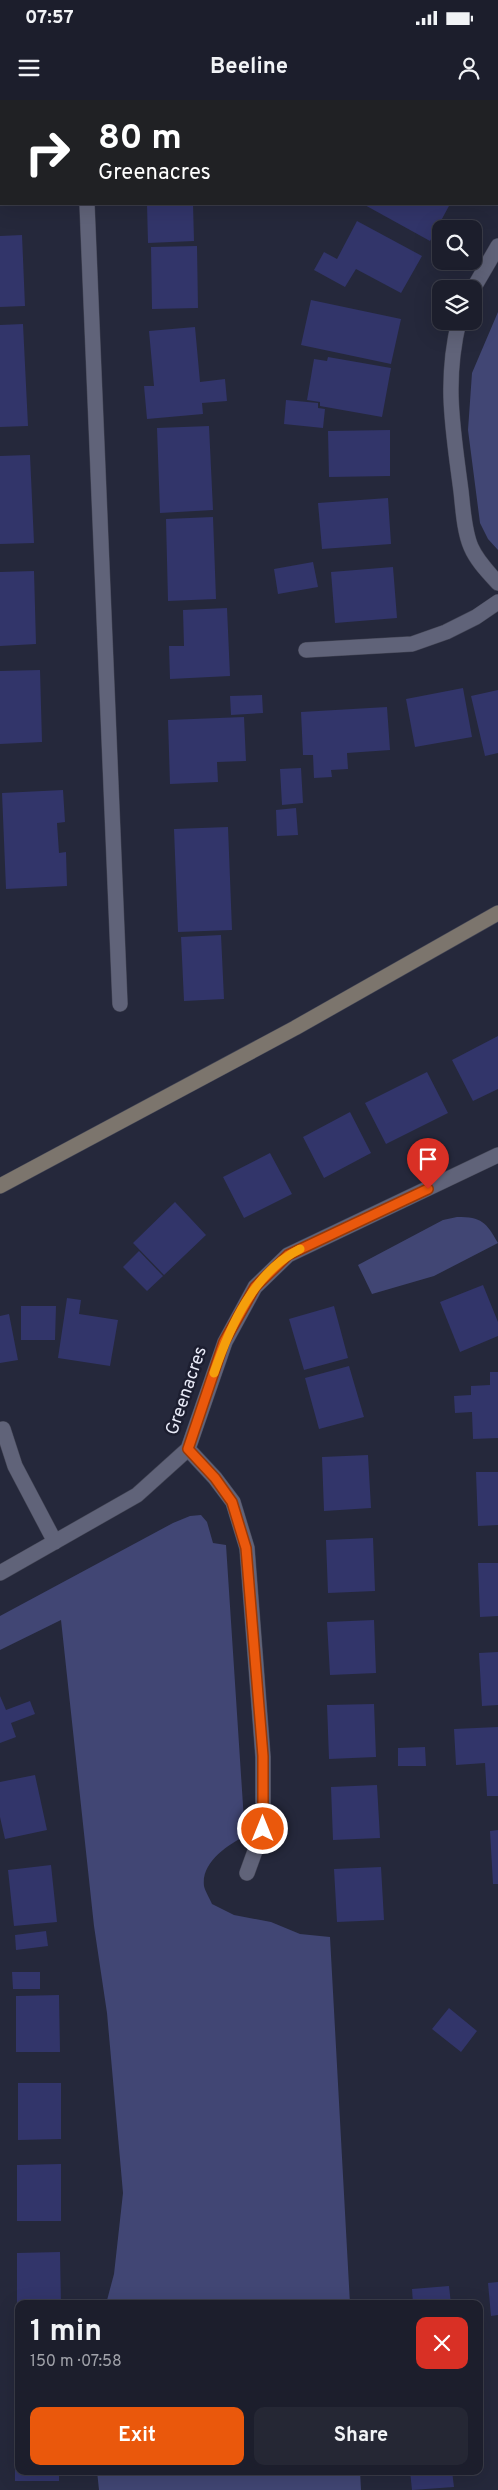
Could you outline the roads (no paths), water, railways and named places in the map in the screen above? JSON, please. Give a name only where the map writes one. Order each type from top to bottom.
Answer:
[{"type":"street","points":[[87,205],[120,1004]]},
{"type":"street","points":[[478,280],[498,246]]},
{"type":"street","points":[[457,330],[450,364],[450,405],[462,499],[470,545],[478,562],[498,583]]},
{"type":"street","points":[[306,650],[412,644],[469,621],[498,602]]},
{"type":"street","points":[[0,1186],[295,1028],[498,913]]},
{"type":"street","name":"Greenacres","points":[[0,1573],[137,1495],[188,1449],[224,1342],[255,1287],[288,1255],[498,1156]]},
{"type":"street","points":[[3,1429],[14,1466],[55,1542]]},
{"type":"street","points":[[188,1449],[215,1478],[232,1502],[246,1548],[263,1756],[263,1829],[247,1873]]}]
